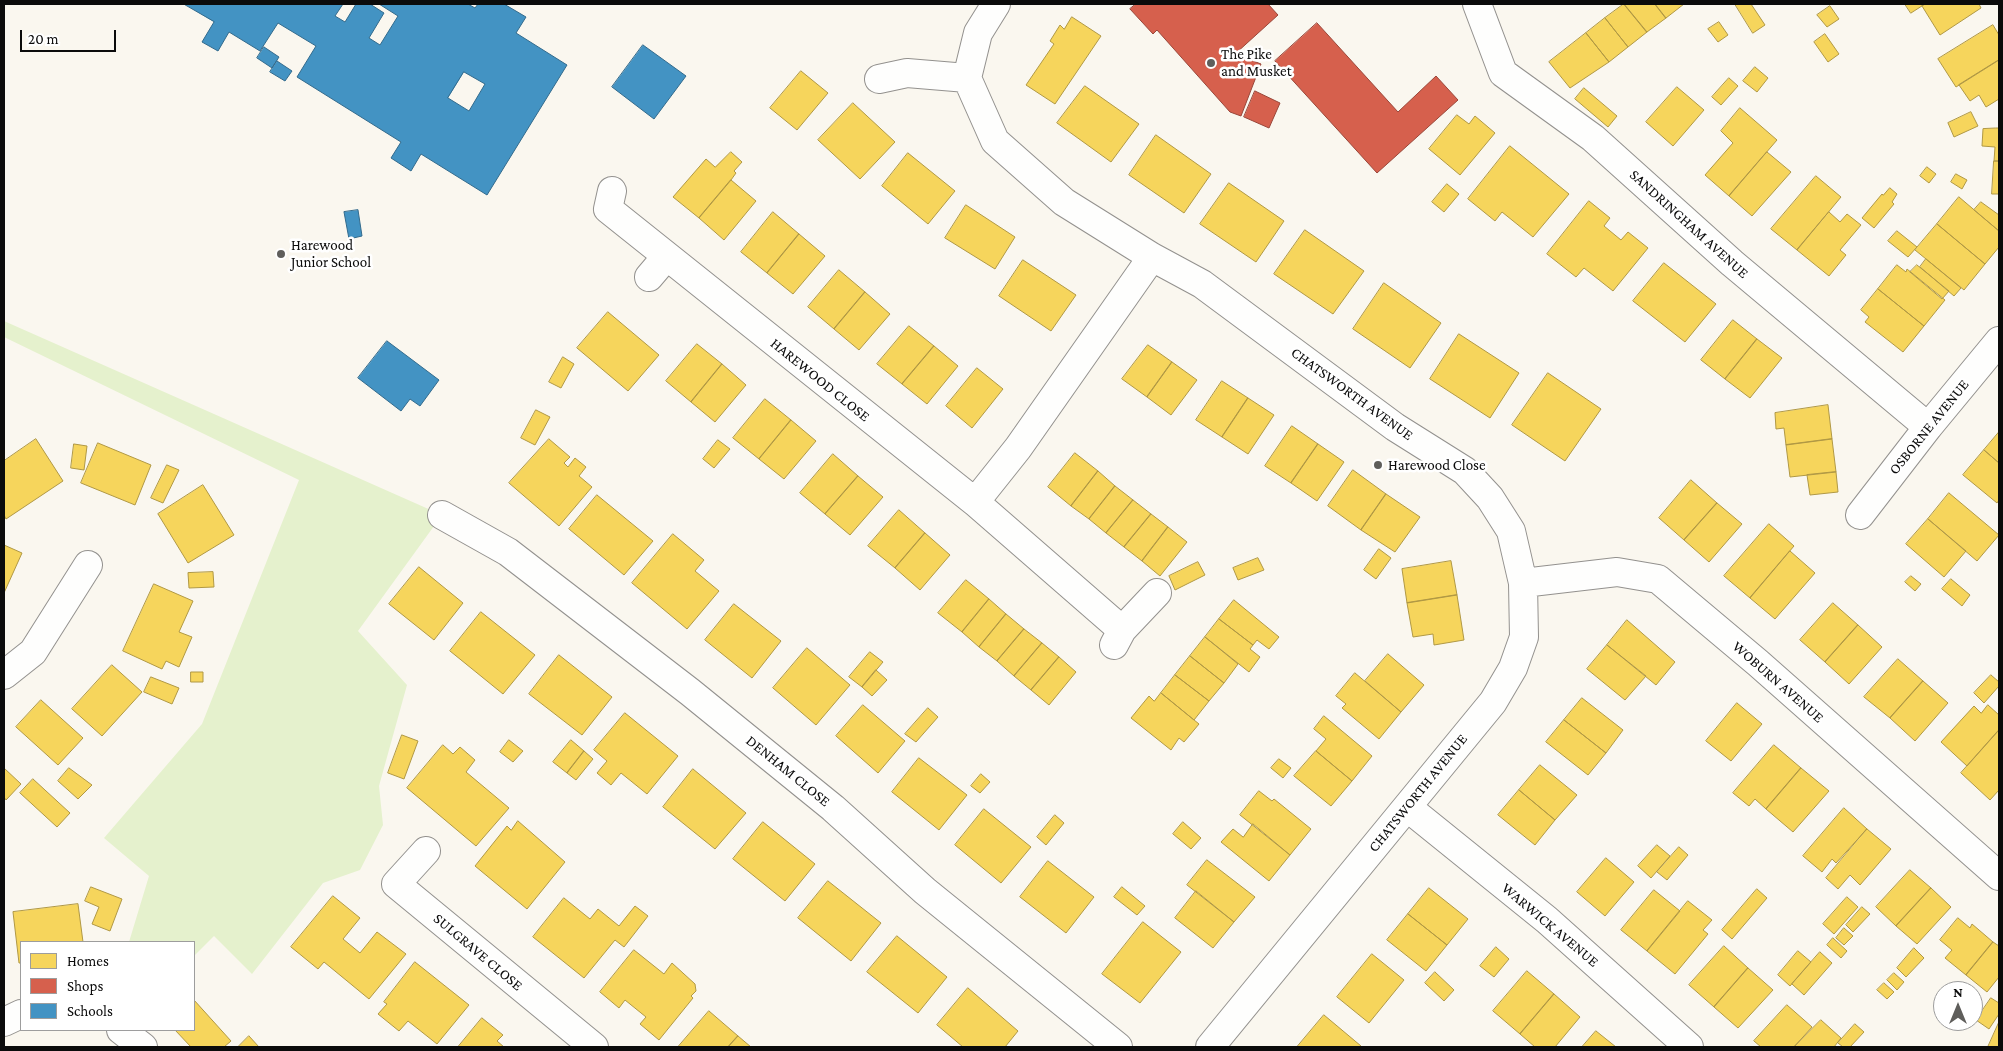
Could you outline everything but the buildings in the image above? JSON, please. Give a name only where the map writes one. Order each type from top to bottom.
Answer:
[{"type":"street","points":[[879,79],[907,73],[966,78],[978,33],[996,4]]},
{"type":"street","name":"SANDRINGHAM AVENUE","points":[[1477,4],[1502,73],[1593,138],[1732,263],[1928,427]]},
{"type":"street","name":"CHATSWORTH AVENUE","points":[[966,78],[995,141],[1064,202],[1152,257],[1202,284],[1394,427],[1465,472],[1490,498],[1511,531],[1523,583],[1524,637],[1514,668],[1493,702],[1210,1047]]},
{"type":"street","name":"HAREWOOD CLOSE","points":[[612,191],[608,209],[657,267],[975,502],[1118,637],[1157,594]]},
{"type":"street","points":[[975,502],[1018,448],[1152,257]]},
{"type":"street","name":"OSBORNE AVENUE","points":[[1860,515],[1928,427],[1999,341]]},
{"type":"street","name":"DENHAM CLOSE","points":[[442,515],[508,552],[682,686],[833,808],[925,891],[1118,1047]]},
{"type":"street","points":[[4,675],[33,652],[88,565]]},
{"type":"street","name":"WOBURN AVENUE","points":[[1523,583],[1617,572],[1658,579],[1996,869]]},
{"type":"street","name":"WARWICK AVENUE","points":[[1407,807],[1547,920],[1689,1047]]},
{"type":"street","name":"SULGRAVE CLOSE","points":[[426,852],[396,884],[594,1047]]},
{"type":"street","points":[[4,1022],[20,1014]]},
{"type":"street","points":[[122,1031],[143,1047]]},
{"type":"green space","points":[[4,321],[442,515],[358,631],[407,685],[379,786],[383,825],[360,870],[323,883],[252,974],[214,936],[195,955],[195,941],[129,941],[149,876],[104,838],[202,724],[299,480],[4,337]]},
{"type":"place","name":"The Pike and Musket","points":[[1211,63]]},
{"type":"place","name":"Harewood Junior School","points":[[281,254]]},
{"type":"place","name":"Harewood Close","points":[[1378,465]]}]
